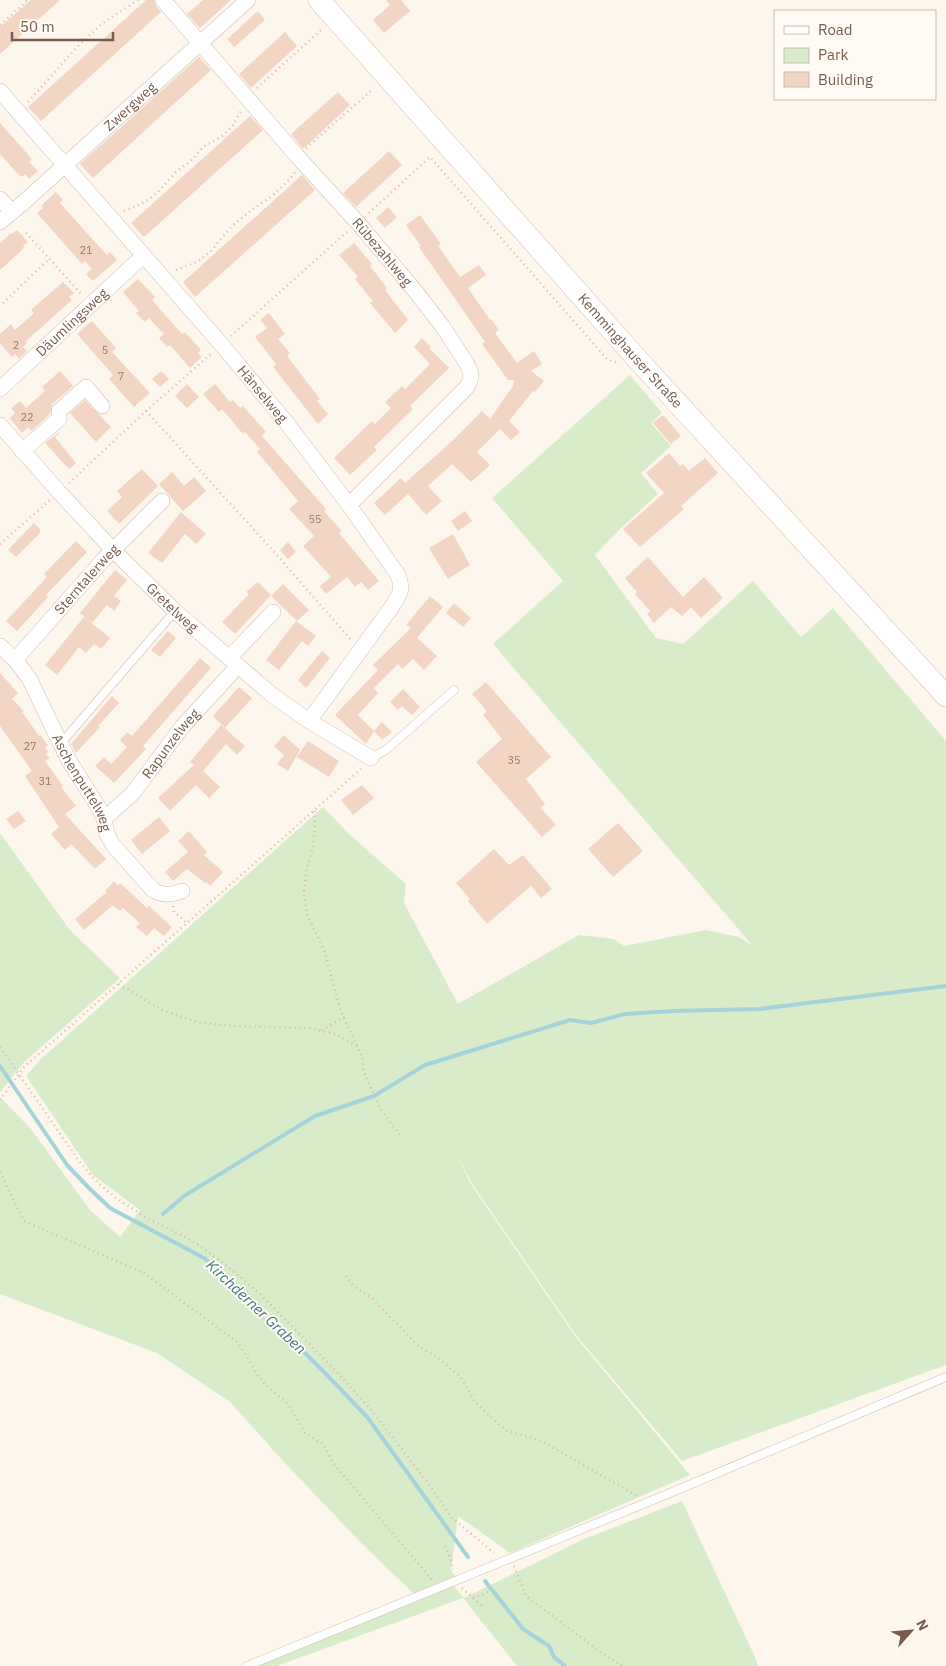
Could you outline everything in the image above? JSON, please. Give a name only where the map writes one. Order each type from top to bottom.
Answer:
[{"type":"main road","name":"Kemminghauser Straße","points":[[319,0],[638,360],[946,696]]},
{"type":"street","name":"Rübezahlweg","points":[[163,0],[387,257],[443,327],[471,373],[467,387],[349,505]]},
{"type":"street","name":"Zwergweg","points":[[0,199],[6,217],[248,0]]},
{"type":"street","name":"Hänselweg","points":[[0,91],[221,344],[286,422],[349,505],[398,575],[401,584],[400,591],[390,608],[309,721]]},
{"type":"street","name":"Däumlingsweg","points":[[0,389],[143,256]]},
{"type":"street","points":[[22,451],[59,419],[59,411],[86,387],[102,406]]},
{"type":"street","name":"Gretelweg","points":[[0,425],[113,550],[175,611],[272,695],[309,721],[369,757]]},
{"type":"street","name":"Sterntalerweg","points":[[15,660],[113,550],[162,501]]},
{"type":"street","name":"Rapunzelweg","points":[[104,819],[133,793],[182,727],[273,612]]},
{"type":"street","name":"Aschenputtelweg","points":[[0,646],[15,660],[29,678],[59,742],[99,808],[104,819],[107,834],[113,845],[153,890],[161,895],[176,893]]},
{"type":"lane","points":[[59,742],[63,741],[175,611]]},
{"type":"lane","points":[[369,757],[386,750],[454,690]]},
{"type":"lane","points":[[247,1666],[946,1378]]},
{"type":"path","points":[[0,25],[28,0]]},
{"type":"path","points":[[18,111],[77,47],[103,23],[138,0]]},
{"type":"path","points":[[247,97],[321,30]]},
{"type":"path","points":[[298,156],[373,89]]},
{"type":"path","points":[[124,210],[145,202],[158,192],[203,147],[222,136],[232,127],[240,113]]},
{"type":"path","points":[[369,213],[430,157],[606,358],[613,362],[638,360]]},
{"type":"path","points":[[176,270],[197,262],[211,251],[232,226],[271,197],[294,173]]},
{"type":"path","points":[[228,338],[353,227]]},
{"type":"path","points":[[26,233],[90,305]]},
{"type":"path","points":[[3,303],[49,259]]},
{"type":"path","points":[[66,486],[214,351]]},
{"type":"path","points":[[146,411],[360,650]]},
{"type":"path","points":[[0,544],[51,499]]},
{"type":"path","points":[[0,1100],[32,1060],[314,812],[363,767],[369,757]]},
{"type":"path","points":[[314,812],[314,840],[306,872],[304,894],[307,914],[324,950],[344,1018],[362,1056],[364,1072],[381,1110],[400,1135]]},
{"type":"path","points":[[176,893],[174,912],[187,923]]},
{"type":"path","points":[[119,984],[162,1010],[197,1022],[231,1026],[308,1028],[335,1034],[357,1046]]},
{"type":"path","points":[[320,1031],[344,1018]]},
{"type":"path","points":[[0,1046],[79,1160],[97,1182],[116,1198],[150,1220],[186,1237],[204,1249],[259,1293],[370,1408],[452,1518],[502,1561]]},
{"type":"path","points":[[0,1172],[24,1220],[144,1272],[237,1342],[248,1356],[257,1375],[288,1404],[305,1433],[323,1444],[333,1463],[438,1587]]},
{"type":"path","points":[[346,1276],[355,1287],[372,1298],[417,1345],[438,1358],[461,1377],[475,1402],[505,1430],[542,1441],[646,1502]]},
{"type":"path","points":[[512,1557],[526,1596],[599,1652],[622,1666]]},
{"type":"path","points":[[472,1598],[488,1592]]},
{"type":"green space","points":[[630,375],[662,413],[651,423],[671,446],[641,473],[658,494],[595,555],[656,638],[683,644],[753,581],[801,637],[833,608],[946,741],[946,1365],[682,1461],[576,1335],[473,1185],[455,1152],[472,1186],[575,1336],[690,1475],[510,1553],[458,1516],[451,1570],[456,1577],[415,1595],[362,1544],[230,1402],[157,1353],[0,1294],[0,1097],[31,1129],[90,1210],[120,1237],[140,1210],[93,1175],[26,1076],[40,1060],[323,807],[349,834],[406,884],[404,903],[458,1004],[579,935],[614,939],[624,946],[706,930],[739,937],[753,946],[493,644],[563,581],[492,498]]},
{"type":"green space","points":[[0,833],[69,929],[120,978],[24,1062],[0,1092]]},
{"type":"green space","points":[[682,1501],[758,1666],[517,1666],[463,1598],[277,1666],[256,1666],[453,1585],[464,1598],[584,1539]]},
{"type":"building","points":[[31,0],[60,0],[0,54],[0,27]]},
{"type":"building","points":[[146,0],[154,0],[161,12],[41,121],[28,107]]},
{"type":"building","points":[[203,0],[231,0],[200,28],[187,14]]},
{"type":"building","points":[[386,0],[401,0],[410,11],[384,33],[373,20],[390,5]]},
{"type":"building","points":[[258,11],[265,20],[234,47],[227,39]]},
{"type":"building","points":[[285,32],[297,46],[251,88],[239,74]]},
{"type":"building","points":[[199,57],[211,70],[93,178],[80,164]]},
{"type":"building","points":[[338,92],[350,105],[303,149],[291,134]]},
{"type":"building","points":[[250,116],[263,130],[144,237],[131,223]]},
{"type":"building","points":[[0,123],[32,159],[29,162],[38,171],[29,179],[25,174],[22,177],[17,173],[0,154]]},
{"type":"building","points":[[389,151],[402,165],[356,207],[343,193]]},
{"type":"building","points":[[302,175],[315,190],[195,297],[183,282]]},
{"type":"building","points":[[56,192],[63,200],[60,203],[85,231],[107,255],[110,252],[117,260],[93,281],[86,274],[92,269],[85,261],[82,264],[37,213],[43,208],[41,206]]},
{"type":"building","points":[[388,207],[397,217],[385,228],[376,218]]},
{"type":"building","points":[[420,215],[441,244],[438,246],[460,277],[479,265],[486,275],[468,288],[499,330],[495,333],[517,363],[534,351],[542,364],[531,371],[544,381],[535,392],[533,391],[509,421],[520,432],[511,440],[500,429],[477,452],[490,465],[471,482],[452,464],[428,486],[442,501],[426,515],[408,494],[385,515],[374,503],[401,478],[405,483],[482,411],[490,419],[513,386],[514,380],[508,380],[482,344],[485,342],[419,247],[421,246],[406,225]]},
{"type":"building","points":[[17,230],[28,242],[0,270],[0,243]]},
{"type":"building","points":[[354,243],[372,264],[370,266],[387,288],[385,290],[408,320],[395,333],[370,303],[373,301],[355,279],[358,277],[339,255]]},
{"type":"building","points":[[138,279],[155,297],[152,300],[166,316],[182,334],[185,332],[201,350],[198,353],[202,357],[190,368],[170,345],[167,347],[159,338],[164,334],[149,318],[145,322],[136,313],[139,311],[123,292]]},
{"type":"building","points":[[63,282],[74,293],[69,297],[72,300],[26,341],[27,343],[23,347],[27,351],[19,359],[15,354],[12,357],[0,343],[0,334],[11,324],[15,330],[34,313],[31,310]]},
{"type":"building","points":[[269,313],[285,334],[278,339],[290,353],[287,356],[320,399],[317,401],[328,414],[318,424],[273,367],[276,364],[255,337],[267,328],[260,320]]},
{"type":"building","points":[[92,321],[116,348],[112,352],[150,393],[134,407],[109,379],[113,375],[77,334]]},
{"type":"building","points":[[422,338],[449,368],[410,406],[413,409],[374,447],[377,450],[350,475],[334,458],[372,421],[375,424],[391,408],[385,402],[402,386],[405,389],[430,364],[414,347]]},
{"type":"building","points":[[60,371],[73,386],[52,404],[50,414],[46,418],[31,431],[28,427],[22,433],[10,418],[15,413],[11,408],[20,401],[26,408],[45,391],[42,387]]},
{"type":"building","points":[[161,371],[169,379],[160,387],[152,379]]},
{"type":"building","points":[[187,384],[199,397],[187,408],[175,396]]},
{"type":"building","points":[[215,384],[230,402],[233,400],[240,408],[243,406],[266,432],[262,436],[326,509],[324,511],[342,531],[339,533],[379,581],[368,590],[361,582],[355,587],[347,577],[326,594],[320,586],[331,577],[303,546],[314,536],[289,509],[298,501],[257,452],[260,449],[245,432],[243,434],[222,409],[219,412],[203,394]]},
{"type":"building","points":[[85,400],[111,427],[96,442],[70,413]]},
{"type":"building","points":[[663,415],[681,436],[671,444],[653,423]]},
{"type":"building","points":[[59,432],[55,437],[76,463],[69,469],[45,443]]},
{"type":"building","points":[[669,453],[680,466],[683,464],[689,471],[705,458],[718,473],[681,506],[684,509],[640,547],[623,529],[664,493],[646,473]]},
{"type":"building","points":[[142,469],[158,486],[119,524],[107,511],[122,497],[117,491]]},
{"type":"building","points":[[172,472],[184,486],[194,477],[206,491],[183,511],[159,484]]},
{"type":"building","points":[[465,511],[472,521],[458,531],[451,521]]},
{"type":"building","points":[[181,512],[206,534],[196,544],[185,534],[162,563],[148,553]]},
{"type":"building","points":[[34,523],[40,529],[40,533],[16,557],[8,550]]},
{"type":"building","points":[[453,534],[470,565],[448,579],[429,548]]},
{"type":"building","points":[[76,541],[87,552],[46,595],[48,597],[17,631],[6,621],[47,577],[44,574]]},
{"type":"building","points":[[288,542],[296,552],[288,559],[280,550]]},
{"type":"building","points":[[648,557],[683,597],[704,577],[723,598],[701,618],[691,607],[682,616],[671,607],[654,623],[647,614],[650,611],[635,594],[637,592],[625,578]]},
{"type":"building","points":[[115,570],[127,580],[114,596],[121,601],[114,611],[107,605],[92,623],[80,613]]},
{"type":"building","points":[[258,582],[271,595],[235,634],[222,622],[249,594],[246,592]]},
{"type":"building","points":[[283,584],[309,610],[297,621],[271,596]]},
{"type":"building","points":[[430,596],[443,607],[417,638],[437,656],[424,670],[413,659],[402,669],[398,664],[374,688],[378,693],[358,715],[374,731],[366,744],[335,715],[378,670],[373,665],[411,628],[406,625]]},
{"type":"building","points":[[454,603],[471,618],[463,627],[446,613]]},
{"type":"building","points":[[84,617],[110,638],[101,649],[94,644],[86,653],[79,647],[57,675],[45,665]]},
{"type":"building","points":[[296,621],[316,636],[308,646],[302,641],[279,670],[266,660]]},
{"type":"building","points":[[168,631],[176,638],[160,657],[151,650]]},
{"type":"building","points":[[322,651],[330,658],[306,688],[298,680]]},
{"type":"building","points":[[200,658],[211,668],[143,746],[146,749],[114,783],[95,766],[104,757],[111,764],[127,747],[120,740],[127,732],[132,736]]},
{"type":"building","points":[[0,673],[18,693],[12,699],[24,711],[22,712],[48,745],[45,748],[48,752],[46,754],[50,758],[45,761],[63,786],[61,787],[76,806],[65,814],[106,859],[95,869],[71,844],[65,850],[51,834],[59,827],[25,776],[32,771],[0,726]]},
{"type":"building","points":[[486,682],[551,757],[526,779],[545,804],[541,808],[556,825],[542,837],[476,762],[502,739],[483,715],[487,711],[472,694]]},
{"type":"building","points":[[239,687],[252,698],[225,728],[213,716]]},
{"type":"building","points":[[403,689],[420,707],[412,715],[402,706],[398,710],[390,702]]},
{"type":"building","points":[[112,696],[119,703],[76,753],[71,744]]},
{"type":"building","points":[[382,722],[392,732],[382,740],[374,731]]},
{"type":"building","points":[[221,725],[245,746],[237,755],[226,744],[203,771],[220,787],[209,798],[196,785],[170,811],[158,798],[194,765],[190,762]]},
{"type":"building","points":[[284,735],[300,750],[288,771],[277,764],[284,755],[274,746]]},
{"type":"building","points":[[308,741],[339,761],[329,777],[297,757]]},
{"type":"building","points":[[362,785],[374,798],[353,815],[341,800]]},
{"type":"building","points":[[18,811],[26,821],[14,829],[6,819]]},
{"type":"building","points":[[159,817],[170,831],[142,854],[131,840]]},
{"type":"building","points":[[618,823],[643,851],[613,877],[588,849]]},
{"type":"building","points":[[189,831],[207,852],[204,855],[223,872],[210,886],[187,869],[173,881],[165,872],[188,852],[178,841]]},
{"type":"building","points":[[494,849],[509,865],[523,855],[552,889],[541,898],[531,886],[487,924],[468,901],[470,899],[456,883]]},
{"type":"building","points":[[114,881],[118,886],[120,883],[147,908],[149,906],[172,927],[164,936],[154,928],[147,936],[136,927],[140,923],[123,908],[120,911],[113,905],[84,930],[75,919],[107,892],[105,891]]},
{"type":"waterway","points":[[163,1214],[184,1196],[315,1116],[374,1096],[425,1065],[570,1020],[591,1023],[625,1014],[759,1009],[946,986]]},
{"type":"waterway","name":"Kirchderner Graben","points":[[0,1066],[67,1165],[89,1188],[110,1208],[204,1258],[245,1293],[368,1418],[468,1557]]},
{"type":"waterway","name":"Kirchderner Graben","points":[[485,1581],[523,1629],[549,1646],[554,1657],[565,1666]]}]
